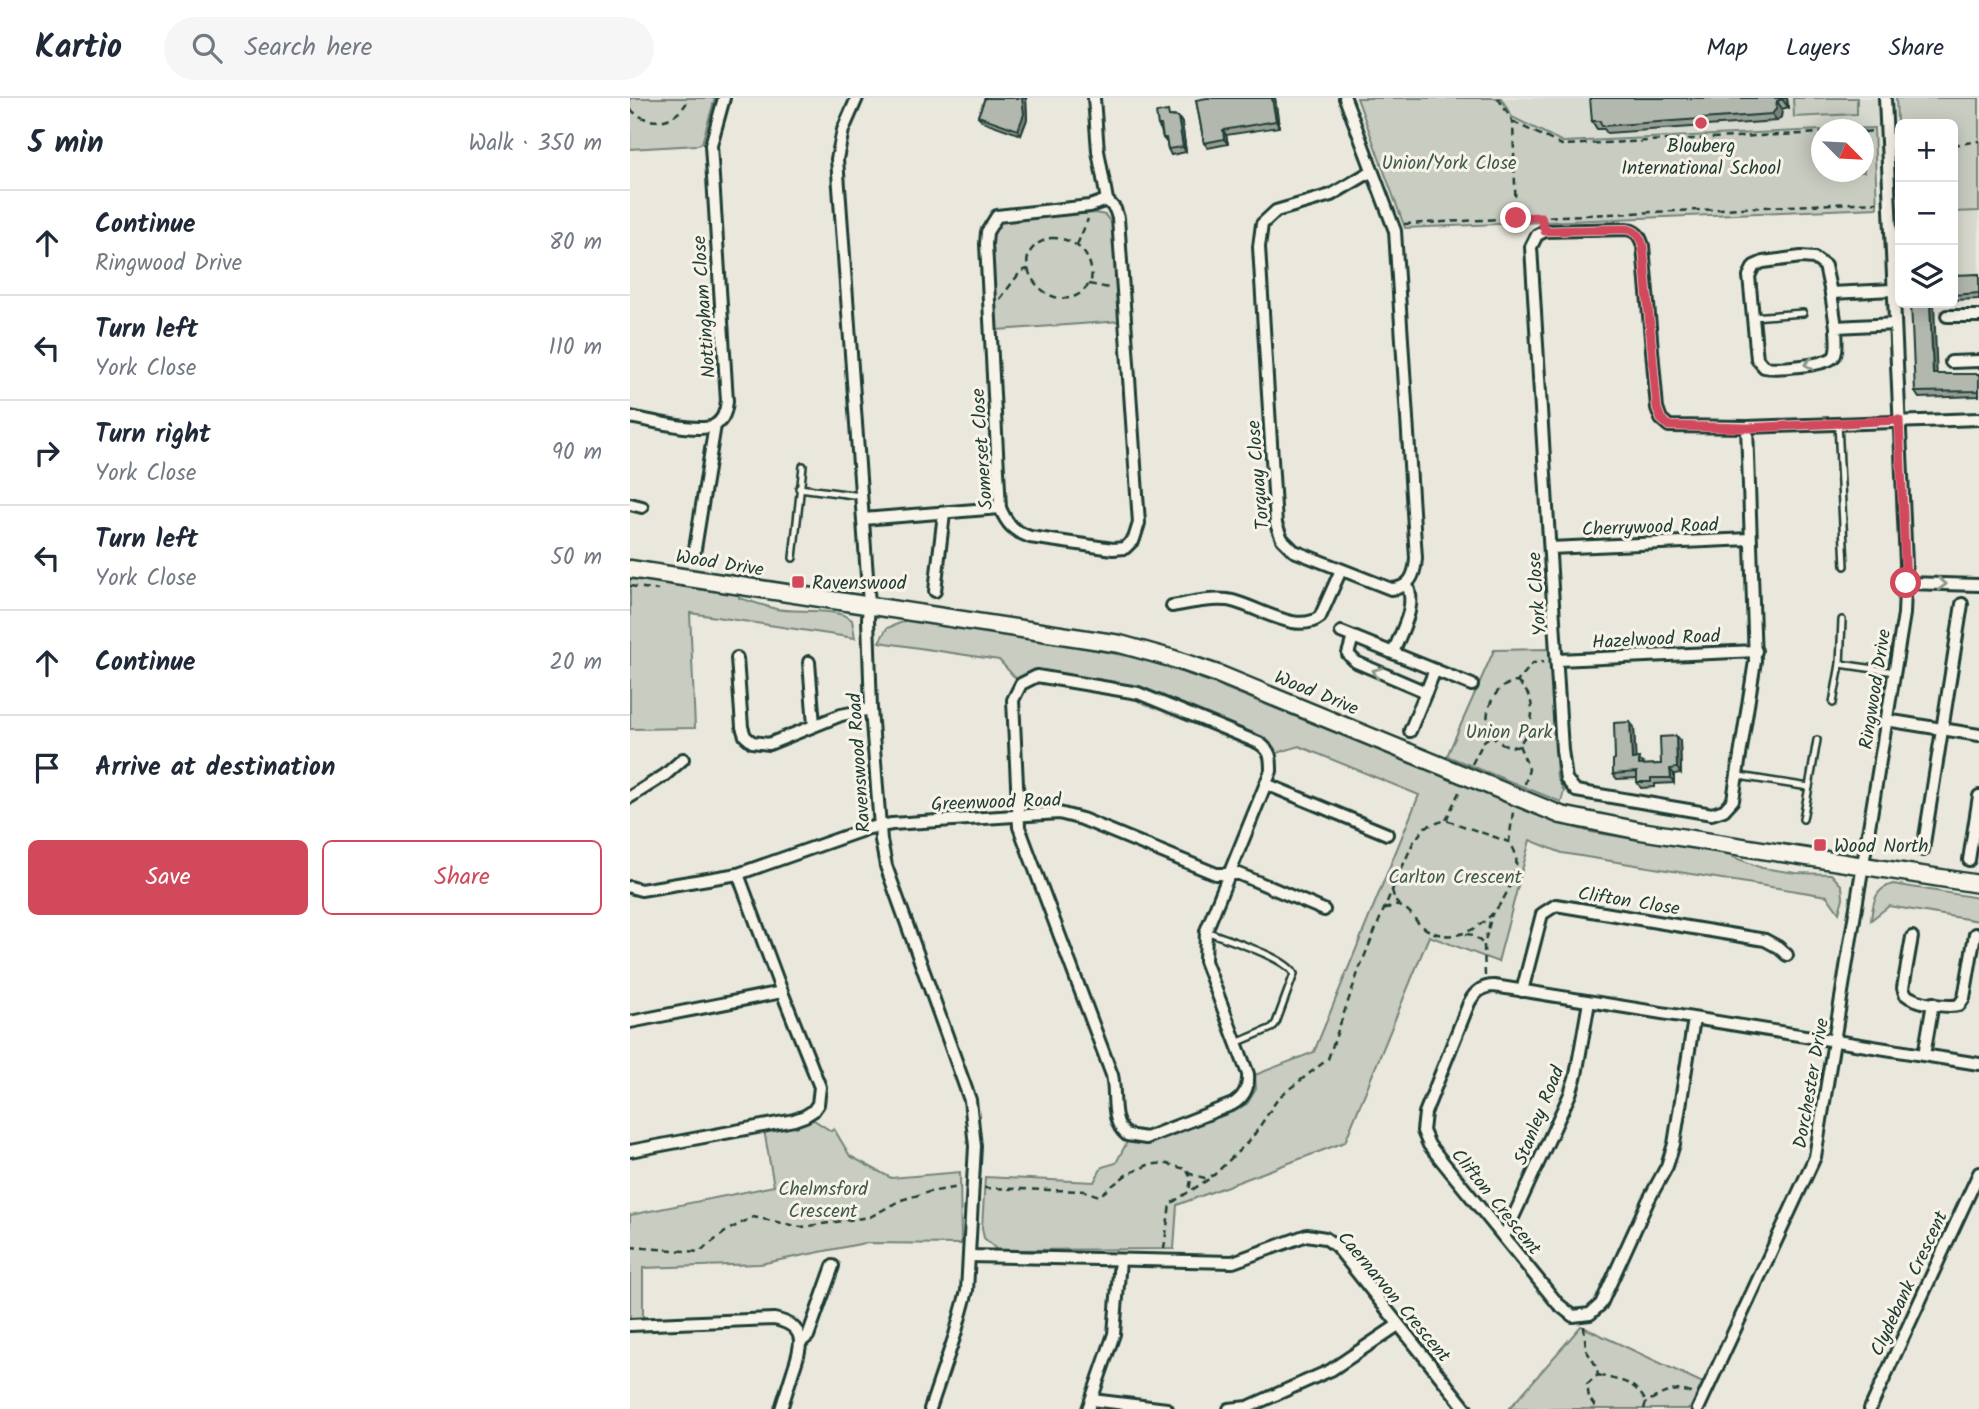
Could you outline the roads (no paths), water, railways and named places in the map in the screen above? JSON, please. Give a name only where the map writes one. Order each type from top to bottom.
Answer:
[{"type":"street","name":"Nottingham Close","points":[[694,555],[715,425],[726,412],[727,401],[710,145],[724,98]]},
{"type":"street","name":"Ravenswood Road","points":[[856,98],[843,130],[838,159],[869,604],[871,709],[881,840],[888,874],[970,1100],[975,1133],[967,1291],[930,1409]]},
{"type":"street","name":"Somerset Close","points":[[1094,98],[1098,151],[1107,201],[1115,209],[1118,219],[1139,523],[1134,539],[1125,548],[1113,549],[1030,537],[1011,528],[1000,508],[987,232],[997,216],[1090,206],[1107,201]]},
{"type":"street","points":[[1345,98],[1395,230],[1416,558],[1414,573],[1407,585],[1410,595],[1409,610],[1393,653]]},
{"type":"street","name":"Ringwood Drive","points":[[1863,865],[1904,614],[1906,583],[1885,98]]},
{"type":"street","name":"Torquay Close","points":[[1372,171],[1332,195],[1276,211],[1262,224],[1260,231],[1276,524],[1282,539],[1294,551],[1384,588],[1398,589],[1407,585]]},
{"type":"street","name":"York Close","points":[[1626,229],[1637,233],[1643,246],[1658,415],[1665,424],[1675,428],[1748,428],[1756,651],[1739,776],[1733,800],[1724,810],[1712,814],[1576,791],[1566,779],[1563,765],[1531,247],[1537,236],[1545,231],[1626,229]]},
{"type":"street","points":[[1801,257],[1819,259],[1825,266],[1831,293],[1836,327],[1835,354],[1832,359],[1817,364],[1767,368],[1761,366],[1757,359],[1752,317],[1749,276],[1754,266],[1763,262],[1801,257]]},
{"type":"street","points":[[1831,293],[1893,290]]},
{"type":"street","points":[[1947,316],[1979,316]]},
{"type":"street","points":[[1836,327],[1895,324]]},
{"type":"street","points":[[1951,362],[1979,361]]},
{"type":"street","points":[[630,417],[693,428],[715,425]]},
{"type":"street","points":[[1748,428],[1899,420],[1979,419]]},
{"type":"street","points":[[630,504],[642,507]]},
{"type":"street","points":[[863,519],[1000,508]]},
{"type":"street","points":[[935,591],[944,513]]},
{"type":"street","name":"Cherrywood Road","points":[[1550,548],[1750,539]]},
{"type":"street","name":"Wood Drive","points":[[630,569],[1100,640],[1174,659],[1218,674],[1561,815],[1596,823],[1979,884]]},
{"type":"street","points":[[1172,606],[1203,600],[1231,600],[1283,619],[1314,621],[1324,611],[1341,570]]},
{"type":"street","points":[[1906,583],[1979,585]]},
{"type":"street","points":[[1923,850],[1962,604]]},
{"type":"street","points":[[1341,632],[1472,685]]},
{"type":"street","points":[[1353,637],[1348,654],[1356,662],[1426,692]]},
{"type":"street","name":"Hazelwood Road","points":[[1558,660],[1756,651]]},
{"type":"street","points":[[737,658],[742,727],[745,737],[752,742],[769,744],[841,715],[871,709]]},
{"type":"street","points":[[809,662],[814,725]]},
{"type":"street","points":[[1410,731],[1435,670]]},
{"type":"street","points":[[1037,676],[1138,692],[1267,748],[1271,755],[1271,771],[1266,784],[1206,931],[1205,961],[1248,1080],[1245,1093],[1238,1101],[1146,1138],[1133,1137],[1122,1130],[1116,1119],[1112,1075],[1019,827],[1013,700],[1021,684],[1037,676]]},
{"type":"street","points":[[1886,720],[1979,735]]},
{"type":"street","points":[[630,796],[665,775],[683,759]]},
{"type":"street","points":[[1266,784],[1387,834]]},
{"type":"street","points":[[1969,859],[1979,796]]},
{"type":"street","name":"Greenwood Road","points":[[636,888],[738,874],[880,826],[1059,813],[1216,874],[1239,874],[1324,910]]},
{"type":"street","name":"Dorchester Drive","points":[[1698,1409],[1815,1157],[1863,865]]},
{"type":"street","points":[[630,1150],[794,1120],[813,1111],[818,1104],[820,1087],[738,874]]},
{"type":"street","name":"Clifton Close","points":[[1522,991],[1542,914],[1556,905],[1765,940],[1787,955]]},
{"type":"street","points":[[1912,937],[1904,991],[1911,999],[1953,1006],[1962,1002],[1975,934]]},
{"type":"street","name":"Clifton Crescent","points":[[1522,991],[1487,986],[1473,995],[1424,1113],[1423,1130],[1429,1144],[1562,1308],[1573,1316],[1584,1316],[1601,1304],[1643,1211],[1667,1166],[1674,1144],[1694,1019]]},
{"type":"street","points":[[1522,991],[1979,1064]]},
{"type":"street","points":[[630,1022],[782,992]]},
{"type":"street","name":"Stanley Road","points":[[1504,1237],[1570,1094],[1589,1002]]},
{"type":"street","points":[[1924,1055],[1933,1003]]},
{"type":"street","name":"Clydebank Crescent","points":[[1870,1409],[1979,1173]]},
{"type":"street","name":"Caernarvon Crescent","points":[[969,1256],[1233,1262],[1301,1237],[1319,1236],[1336,1247],[1466,1409]]},
{"type":"street","points":[[1120,1260],[1114,1334],[1090,1404],[1167,1409]]},
{"type":"street","points":[[781,1409],[801,1342],[808,1336],[833,1266]]},
{"type":"street","points":[[630,1325],[774,1320],[795,1328],[801,1342]]},
{"type":"street","points":[[1229,1409],[1248,1407],[1331,1370],[1398,1325]]},
{"type":"lane","points":[[1752,317],[1804,313]]},
{"type":"lane","points":[[1838,423],[1845,566]]},
{"type":"lane","points":[[793,558],[803,466]]},
{"type":"lane","points":[[799,488],[861,496]]},
{"type":"lane","points":[[1833,703],[1840,664],[1842,620]]},
{"type":"lane","points":[[1840,664],[1895,672]]},
{"type":"lane","points":[[1803,819],[1817,740]]},
{"type":"lane","points":[[1739,776],[1809,787]]},
{"type":"lane","points":[[1206,931],[1281,961],[1294,974],[1272,1028],[1236,1043]]},
{"type":"place","name":"Blouberg International School","points":[[1701,123]]},
{"type":"place","name":"Ravenswood","points":[[798,582]]},
{"type":"place","name":"Wood North","points":[[1820,845]]},
{"type":"park label","name":"Union/York Close","points":[[1449,162]]},
{"type":"park label","name":"Union Park","points":[[1509,731]]},
{"type":"park label","name":"Carlton Crescent","points":[[1455,876]]},
{"type":"park label","name":"Chelmsford Crescent","points":[[823,1199]]}]
